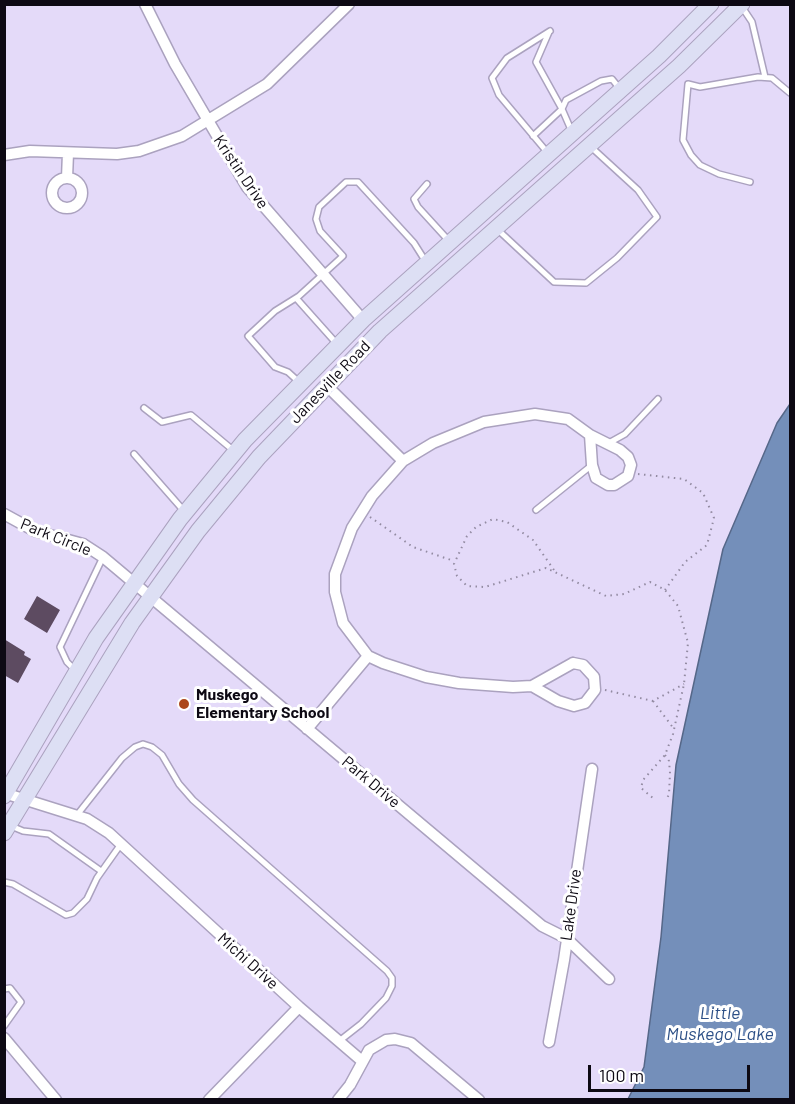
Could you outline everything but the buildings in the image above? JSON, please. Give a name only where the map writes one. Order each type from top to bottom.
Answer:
[{"type":"main road","name":"Janesville Road","points":[[5,794],[76,672],[134,583],[185,512],[235,452],[363,320],[621,90],[711,4]]},
{"type":"main road","name":"Janesville Road","points":[[7,829],[150,597],[259,457],[330,381],[401,313],[635,105],[741,5]]},
{"type":"main road","points":[[621,90],[635,105]]},
{"type":"main road","points":[[552,151],[569,163]]},
{"type":"main road","points":[[483,214],[496,228]]},
{"type":"main road","points":[[295,389],[330,381],[360,342],[363,320],[382,320],[401,313]]},
{"type":"main road","points":[[330,381],[323,374],[341,342]]},
{"type":"street","name":"Kristin Drive","points":[[146,4],[207,120],[247,187],[363,320]]},
{"type":"street","points":[[4,154],[30,151],[117,154],[139,151],[182,136],[267,84],[349,4]]},
{"type":"street","points":[[67,178],[68,153]]},
{"type":"street","points":[[330,381],[403,461]]},
{"type":"street","points":[[532,686],[573,663],[583,665],[591,671],[595,688],[589,699],[574,706],[558,701],[532,686],[459,683],[426,677],[368,656],[343,623],[335,592],[339,559],[361,512],[382,482],[403,461],[448,435],[501,418],[551,416],[576,423],[605,445],[620,450],[628,458],[629,473],[619,483],[608,485],[596,478],[592,465],[590,435]]},
{"type":"street","name":"Park Circle","points":[[4,514],[35,531],[83,544],[103,557],[134,583]]},
{"type":"street","name":"Park Drive","points":[[134,583],[542,926],[566,938],[609,979]]},
{"type":"street","points":[[307,729],[368,656]]},
{"type":"street","name":"Lake Drive","points":[[549,1042],[557,1008],[592,769]]},
{"type":"street","name":"Michi Drive","points":[[5,794],[77,815],[109,833],[299,1007],[362,1061]]},
{"type":"street","points":[[209,1100],[299,1007]]},
{"type":"street","points":[[5,1039],[56,1100]]},
{"type":"street","points":[[338,1100],[350,1084],[362,1061],[377,1044],[386,1040],[403,1040],[416,1047],[480,1100]]},
{"type":"lane","points":[[741,5],[752,22],[765,78]]},
{"type":"lane","points":[[552,151],[533,136],[500,95],[492,78],[507,58],[550,31],[536,62],[562,109],[572,133]]},
{"type":"lane","points":[[533,136],[562,109],[566,100],[601,81],[612,78],[621,90]]},
{"type":"lane","points":[[750,182],[719,174],[700,165],[691,155],[683,140],[688,84],[700,87],[772,78],[790,93]]},
{"type":"lane","points":[[496,228],[554,282],[586,283],[617,258],[657,217],[638,190],[589,145]]},
{"type":"lane","points":[[295,389],[288,372],[275,367],[248,336],[275,311],[296,298],[324,275],[343,256],[320,231],[316,219],[319,207],[345,182],[358,182],[372,195],[414,243],[427,263]]},
{"type":"lane","points":[[427,184],[414,199],[418,207],[450,243]]},
{"type":"lane","points":[[296,298],[341,342]]},
{"type":"lane","points":[[605,445],[625,434],[658,399]]},
{"type":"lane","points":[[144,408],[162,422],[191,415],[235,452]]},
{"type":"lane","points":[[134,454],[185,512]]},
{"type":"lane","points":[[536,510],[592,465]]},
{"type":"lane","points":[[76,672],[67,662],[60,647],[103,557]]},
{"type":"lane","points":[[77,815],[122,758],[135,747],[143,744],[153,747],[162,755],[179,784],[193,800],[387,971],[392,978],[392,986],[386,998],[361,1024],[338,1042]]},
{"type":"lane","points":[[7,829],[49,834],[101,871]]},
{"type":"lane","points":[[4,882],[13,884],[66,915],[73,913],[87,899],[101,871],[121,843]]},
{"type":"lane","points":[[4,989],[10,988],[21,1002],[4,1026]]},
{"type":"path","points":[[629,473],[684,479],[703,494],[710,505],[714,518],[707,545],[685,562],[665,590]]},
{"type":"path","points":[[361,512],[413,547],[454,561]]},
{"type":"path","points":[[554,570],[533,540],[507,522],[494,519],[476,527],[460,548],[454,561],[457,576],[467,586],[485,587],[546,568],[606,596],[624,594],[650,582],[665,590],[678,606],[688,643],[684,684],[674,729],[665,755],[643,780],[641,788],[654,799]]},
{"type":"path","points":[[653,701],[684,684]]},
{"type":"path","points":[[595,688],[653,701],[674,729]]},
{"type":"path","points":[[665,755],[669,761],[670,772],[669,794],[666,801]]},
{"type":"water","name":"Little Muskego Lake","points":[[790,404],[790,1099],[628,1099],[644,1067],[661,937],[676,765],[723,549],[777,423]]},
{"type":"place","name":"Muskego Elementary School","points":[[184,704]]}]
